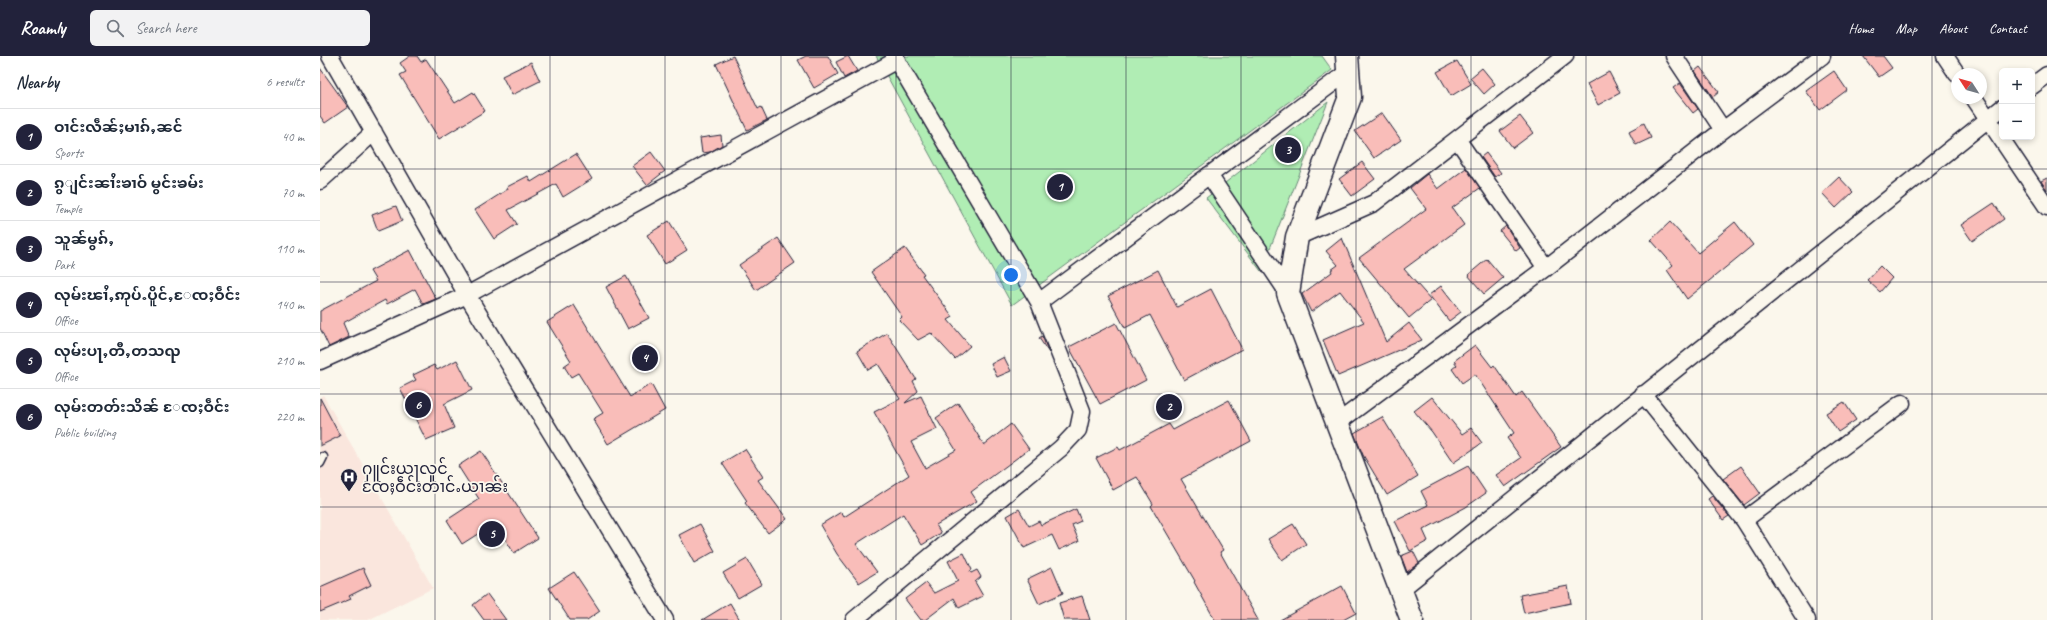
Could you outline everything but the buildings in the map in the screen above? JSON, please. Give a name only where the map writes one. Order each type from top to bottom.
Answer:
[{"type":"main road","points":[[1348,63],[1350,97],[1297,237],[1288,293],[1412,620]]},
{"type":"street","points":[[1297,237],[1374,203],[1565,56]]},
{"type":"street","points":[[1674,56],[1723,130]]},
{"type":"street","points":[[1337,423],[1546,268],[1723,130],[1822,56]]},
{"type":"street","points":[[1945,56],[1953,68]]},
{"type":"street","points":[[320,362],[468,296],[895,58],[1039,302],[1082,412],[1078,430],[1061,448],[854,620]]},
{"type":"street","points":[[330,59],[374,132],[468,296],[665,620]]},
{"type":"street","points":[[1039,302],[1209,175],[1348,63]]},
{"type":"street","points":[[2035,84],[2047,75]]},
{"type":"street","points":[[1978,104],[2047,207]]},
{"type":"street","points":[[1400,590],[1999,110]]},
{"type":"street","points":[[320,181],[374,132]]},
{"type":"street","points":[[1457,139],[1546,268]]},
{"type":"street","points":[[1209,175],[1288,293]]},
{"type":"street","points":[[1643,394],[1744,520],[1807,620]]},
{"type":"street","points":[[1744,520],[1902,403]]},
{"type":"shaded area","name":"ႁူင်းယႃလူင် ၸႄႈဝဵင်းတၢင်ႉယၢၼ်း","points":[[323,395],[433,588],[368,620],[320,620],[320,397]]},
{"type":"green space","points":[[876,56],[1322,56],[1332,70],[1012,305]]},
{"type":"green space","points":[[1328,102],[1261,271],[1206,198]]},
{"type":"place","name":"သူၼ်မွၵ်ႇ","points":[[1288,150]]},
{"type":"place","name":"ဝၢင်းလဵၼ်ႈမၢၵ်ႇၼင်","points":[[1060,187]]},
{"type":"place","name":"လုမ်းၽၢႆႇဢုပ်ႉပိူင်ႇႄၸႈဝဵင်း","points":[[645,358]]},
{"type":"place","name":"လုမ်းတတ်းသိၼ် ႄၸႈဝဵင်း","points":[[418,405]]},
{"type":"place","name":"ၵွျင်းၼၢႆးၶၢဝ် မွင်းၶမ်း","points":[[1169,407]]},
{"type":"place","name":"ႁူင်းယႃလူင် ၸႄႈဝဵင်းတၢင်ႉယၢၼ်း","points":[[349,492]]},
{"type":"place","name":"လုမ်းပႃႇတီႇတသၺ","points":[[492,534]]}]
